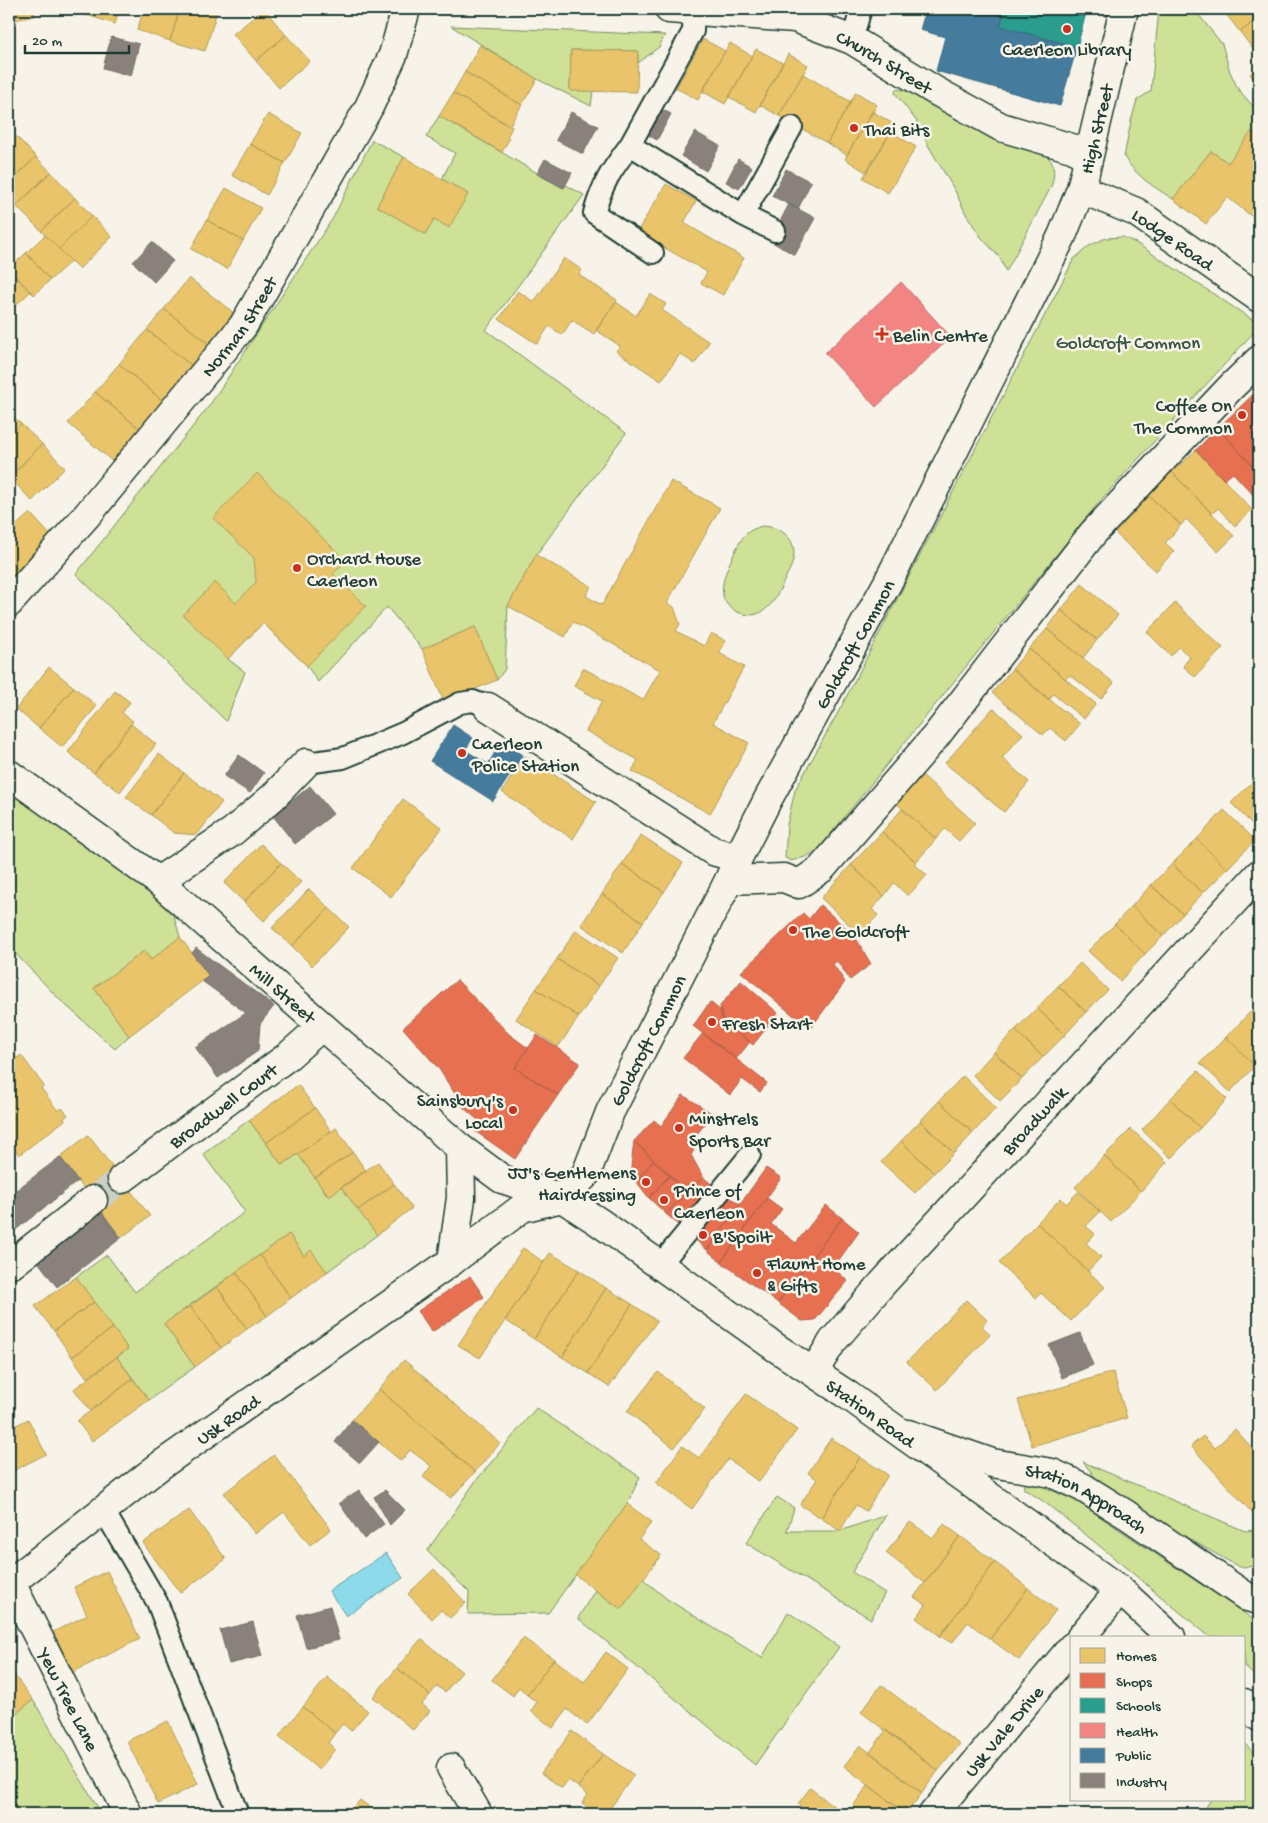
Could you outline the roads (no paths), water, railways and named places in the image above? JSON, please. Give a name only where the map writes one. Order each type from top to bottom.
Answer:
[{"type":"street","name":"Norman Street","points":[[9,604],[88,514],[243,326],[369,107],[392,55],[406,9]]},
{"type":"street","name":"Church Street","points":[[681,9],[795,18],[852,40],[934,90],[1001,127],[1075,149],[1088,159]]},
{"type":"street","name":"High Street","points":[[1081,189],[1124,9]]},
{"type":"street","name":"Lodge Road","points":[[1081,189],[1136,212],[1259,298]]},
{"type":"street","name":"Goldcroft Common","points":[[562,1198],[586,1174],[610,1112],[768,799],[888,582],[1062,236],[1081,189]]},
{"type":"street","points":[[488,707],[712,851],[733,869],[784,878],[799,884],[821,869],[936,736],[1093,533],[1231,387],[1259,360]]},
{"type":"street","points":[[158,881],[232,832],[273,797],[306,763]]},
{"type":"street","name":"Mill Street","points":[[9,774],[158,881],[329,1028],[460,1148],[502,1178],[562,1198]]},
{"type":"street","name":"Broadwalk","points":[[814,1371],[833,1341],[882,1284],[1259,874]]},
{"type":"street","name":"Broadwell Court","points":[[122,1179],[329,1028]]},
{"type":"street","points":[[452,1261],[461,1198],[460,1148]]},
{"type":"street","name":"Usk Road","points":[[10,1584],[161,1465],[452,1261],[522,1208],[562,1198]]},
{"type":"street","name":"Station Road","points":[[562,1198],[774,1347],[814,1371],[898,1430],[1120,1590],[1171,1636]]},
{"type":"street","points":[[12,1264],[93,1200]]},
{"type":"street","name":"Station Approach","points":[[898,1430],[992,1463],[1052,1472],[1082,1487],[1127,1515],[1247,1598],[1259,1600]]},
{"type":"street","name":"Yew Tree Lane","points":[[10,1584],[128,1814]]},
{"type":"street","points":[[1082,1636],[1120,1590]]},
{"type":"street","name":"Usk Vale Drive","points":[[933,1814],[1070,1649]]},
{"type":"street","points":[[1246,1705],[1259,1717]]},
{"type":"street","points":[[451,1768],[478,1814]]},
{"type":"lane","points":[[653,253],[594,213],[600,192],[609,173],[630,145],[693,32],[681,9]]},
{"type":"lane","points":[[852,40],[861,9]]},
{"type":"lane","points":[[743,215],[792,127]]},
{"type":"lane","points":[[630,145],[743,215],[775,231]]},
{"type":"lane","points":[[306,763],[343,758],[403,733],[460,703],[472,701],[488,707]]},
{"type":"lane","points":[[660,1266],[750,1155]]},
{"type":"lane","points":[[104,1511],[157,1602],[238,1814]]},
{"type":"water","points":[[386,1553],[403,1578],[346,1616],[329,1591]]},
{"type":"tunnel","points":[[93,1200],[122,1179]]},
{"type":"place","name":"Caerleon Library","points":[[1067,29]]},
{"type":"place","name":"Thai Bits","points":[[854,128]]},
{"type":"place","name":"Belin Centre","points":[[882,334]]},
{"type":"place","name":"Coffee On The Common","points":[[1242,415]]},
{"type":"place","name":"Orchard House Caerleon","points":[[297,568]]},
{"type":"place","name":"Caerleon Police Station","points":[[462,753]]},
{"type":"place","name":"The Goldcroft","points":[[793,930]]},
{"type":"place","name":"Fresh Start","points":[[712,1022]]},
{"type":"place","name":"Sainsbury's Local","points":[[513,1110]]},
{"type":"place","name":"Minstrels Sports Bar","points":[[679,1128]]},
{"type":"place","name":"JJ's Gentlemens Hairdressing","points":[[646,1182]]},
{"type":"place","name":"Prince of Caerleon","points":[[664,1200]]},
{"type":"place","name":"B'Spoilt","points":[[703,1235]]},
{"type":"place","name":"Flaunt Home & Gifts","points":[[757,1273]]}]
